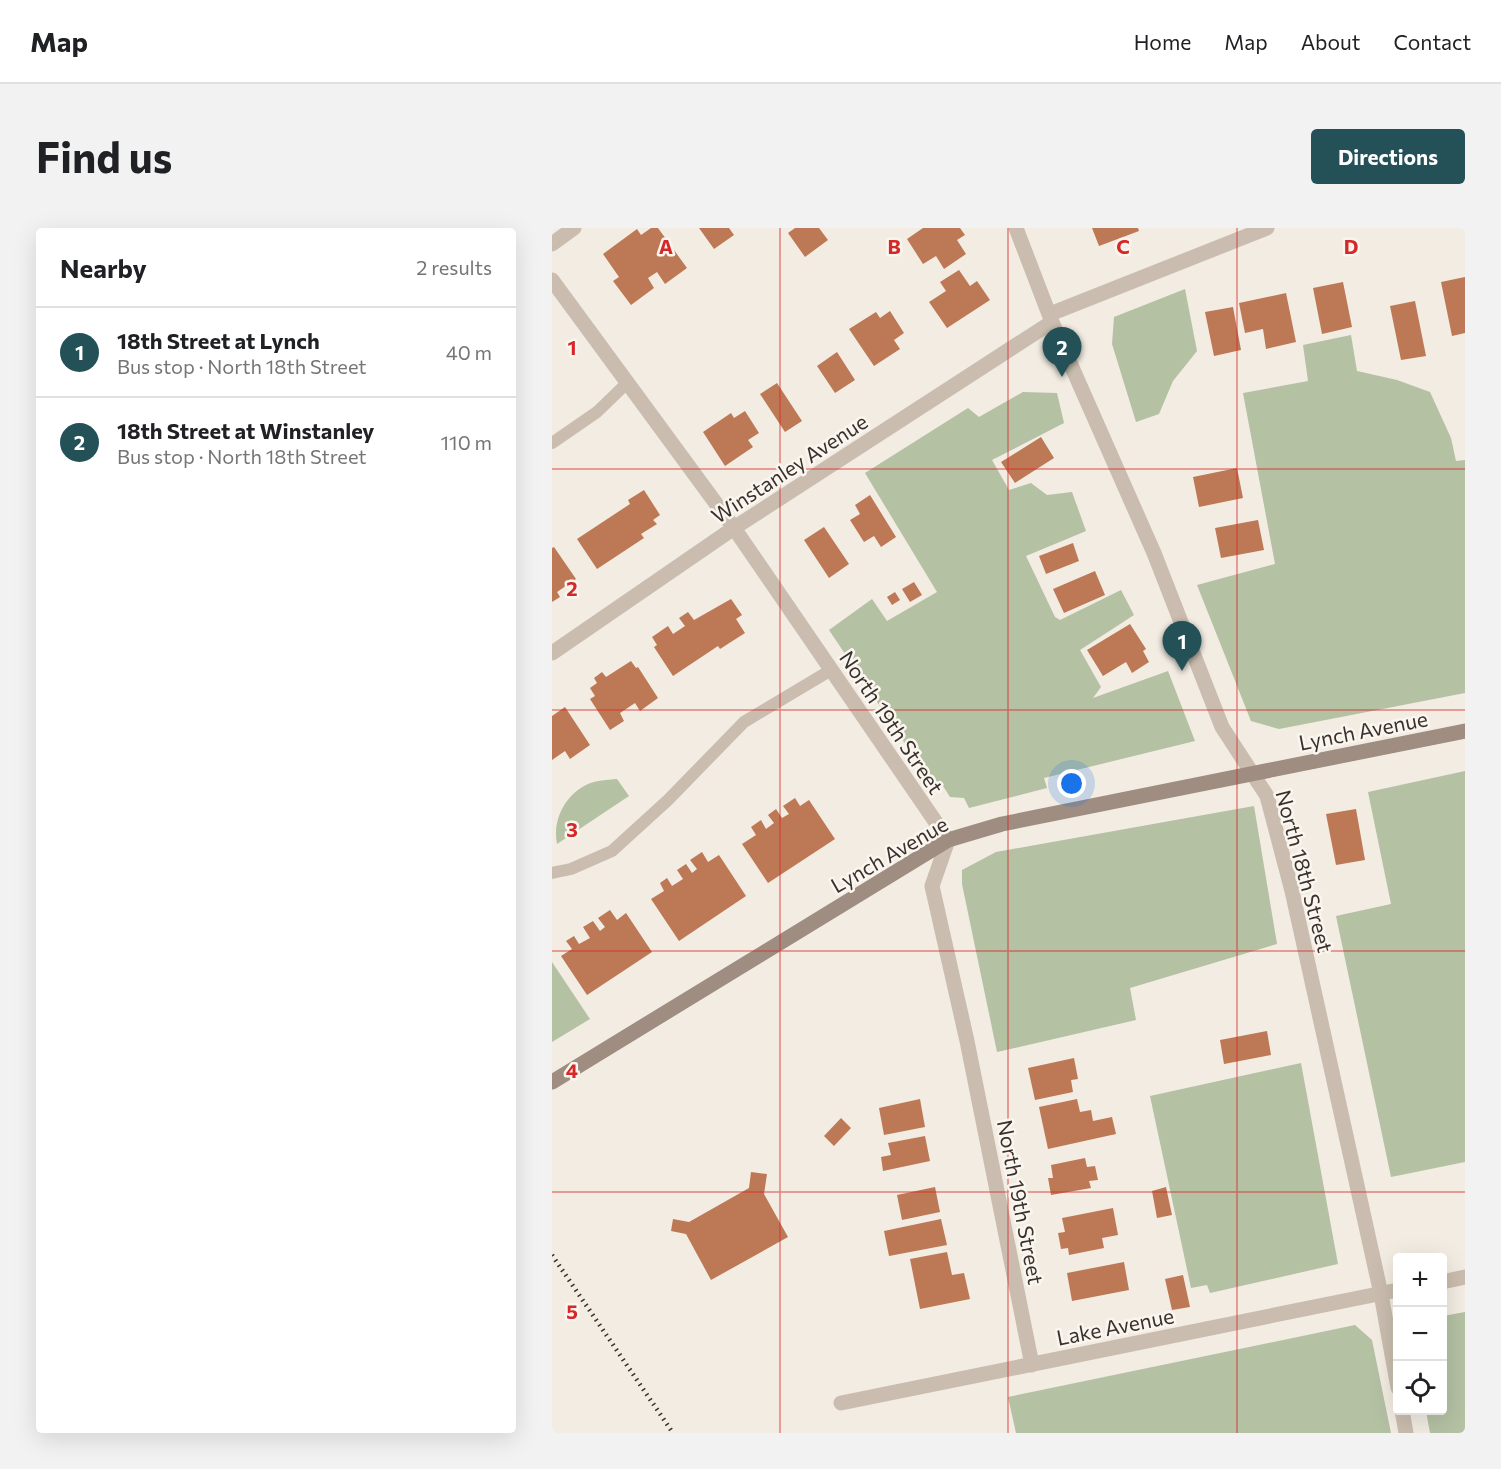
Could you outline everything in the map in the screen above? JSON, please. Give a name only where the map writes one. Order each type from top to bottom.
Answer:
[{"type":"street","points":[[552,244],[574,228]]},
{"type":"street","name":"North 18th Street","points":[[1016,228],[1051,318],[1154,553],[1222,727],[1267,796],[1292,891],[1381,1294],[1393,1361]]},
{"type":"street","name":"Winstanley Avenue","points":[[552,653],[734,528],[1051,318],[1267,228]]},
{"type":"street","name":"North 19th Street","points":[[552,280],[734,528],[948,840],[932,886],[969,1053],[1032,1365]]},
{"type":"street","name":"Lynch Avenue","points":[[552,1082],[948,840],[1002,824],[1465,731]]},
{"type":"street","points":[[1447,1281],[1465,1277]]},
{"type":"street","name":"Lake Avenue","points":[[841,1403],[1393,1291]]},
{"type":"street","points":[[1403,1415],[1406,1433]]},
{"type":"lane","points":[[552,443],[597,411],[627,383]]},
{"type":"lane","points":[[552,873],[571,869],[612,851],[668,800],[744,722],[831,670]]},
{"type":"green space","points":[[1185,289],[1197,351],[1173,381],[1159,414],[1136,422],[1112,344],[1114,317]]},
{"type":"green space","points":[[1351,335],[1357,371],[1397,380],[1430,392],[1451,438],[1456,461],[1465,460],[1465,693],[1279,729],[1251,721],[1197,585],[1275,564],[1243,393],[1308,381],[1303,345]]},
{"type":"green space","points":[[1023,392],[1057,393],[1064,423],[992,460],[1009,490],[1031,483],[1047,495],[1072,492],[1086,531],[1026,556],[1055,617],[1060,620],[1121,590],[1134,615],[1080,650],[1101,687],[1093,698],[1168,671],[1195,741],[1044,778],[1047,788],[969,808],[964,798],[950,797],[943,786],[936,790],[829,630],[872,599],[887,621],[937,592],[865,473],[968,408],[979,417]]},
{"type":"green space","points":[[1465,771],[1465,1162],[1391,1177],[1336,916],[1391,904],[1368,792]]},
{"type":"green space","points":[[617,779],[629,796],[557,844],[559,817],[562,808],[573,794],[591,783]]},
{"type":"green space","points":[[1254,806],[1277,944],[1130,988],[1136,1020],[997,1052],[962,884],[962,870],[996,852]]},
{"type":"green space","points":[[552,962],[590,1019],[552,1042]]},
{"type":"green space","points":[[1301,1063],[1338,1264],[1210,1293],[1207,1285],[1191,1288],[1150,1096]]},
{"type":"green space","points":[[1465,1312],[1465,1433],[1430,1433],[1427,1415],[1447,1415],[1447,1315]]},
{"type":"green space","points":[[1355,1325],[1372,1340],[1391,1433],[1016,1433],[1008,1397]]},
{"type":"building","points":[[651,228],[658,228],[687,268],[665,284],[657,272],[648,278],[654,288],[631,305],[613,281],[619,277],[603,254],[637,229],[641,235]]},
{"type":"building","points":[[699,228],[729,228],[734,235],[714,249]]},
{"type":"building","points":[[795,228],[819,228],[828,240],[805,257],[788,233]]},
{"type":"building","points":[[923,228],[960,228],[965,235],[957,240],[966,254],[944,269],[936,256],[923,264],[907,239]]},
{"type":"building","points":[[1092,228],[1138,228],[1139,231],[1099,246]]},
{"type":"building","points":[[959,270],[970,286],[977,281],[990,300],[947,328],[929,302],[946,291],[940,282]]},
{"type":"building","points":[[1465,277],[1465,333],[1452,336],[1441,282]]},
{"type":"building","points":[[1343,282],[1352,327],[1322,334],[1313,288]]},
{"type":"building","points":[[1286,293],[1296,342],[1266,349],[1263,329],[1245,333],[1239,303]]},
{"type":"building","points":[[1415,301],[1426,356],[1401,360],[1390,306]]},
{"type":"building","points":[[1233,307],[1241,350],[1214,356],[1205,312]]},
{"type":"building","points":[[890,311],[904,333],[894,340],[900,349],[874,366],[849,329],[876,312],[880,318]]},
{"type":"building","points":[[837,352],[855,380],[835,393],[817,366]]},
{"type":"building","points":[[777,383],[802,421],[785,432],[760,394]]},
{"type":"building","points":[[745,411],[759,433],[748,440],[753,447],[725,466],[703,432],[731,413],[734,418]]},
{"type":"building","points":[[1041,437],[1054,458],[1015,483],[1001,462]]},
{"type":"building","points":[[1237,468],[1243,498],[1199,507],[1193,477]]},
{"type":"building","points":[[644,490],[660,515],[653,520],[657,524],[641,534],[644,538],[597,569],[577,539],[630,504],[628,500]]},
{"type":"building","points":[[870,495],[896,537],[881,547],[874,536],[864,542],[850,520],[860,514],[855,505]]},
{"type":"building","points":[[1258,520],[1264,550],[1221,558],[1215,528]]},
{"type":"building","points":[[824,527],[849,564],[829,578],[804,540]]},
{"type":"building","points":[[1073,543],[1079,561],[1046,574],[1039,556]]},
{"type":"building","points":[[554,547],[576,579],[557,592],[560,597],[552,602],[552,548]]},
{"type":"building","points":[[1095,571],[1105,595],[1064,613],[1053,589]]},
{"type":"building","points":[[914,582],[922,595],[910,602],[902,589]]},
{"type":"building","points":[[895,592],[900,600],[892,605],[887,597]]},
{"type":"building","points":[[731,599],[742,615],[736,619],[745,633],[720,649],[718,646],[673,676],[654,647],[657,645],[652,637],[668,626],[673,634],[685,626],[679,618],[688,612],[694,620]]},
{"type":"building","points":[[1130,624],[1146,649],[1143,651],[1149,662],[1132,673],[1126,662],[1103,676],[1087,650]]},
{"type":"building","points":[[631,661],[636,668],[638,667],[658,698],[640,711],[635,703],[620,713],[624,721],[610,730],[590,699],[595,696],[590,688],[597,683],[594,678],[602,672],[606,677]]},
{"type":"building","points":[[565,707],[590,745],[570,759],[565,751],[552,760],[552,716]]},
{"type":"building","points":[[795,798],[800,806],[809,800],[835,839],[768,883],[742,844],[756,835],[751,827],[761,820],[766,829],[774,823],[768,815],[776,809],[782,818],[789,814],[783,806]]},
{"type":"building","points":[[1356,809],[1365,860],[1336,865],[1326,814]]},
{"type":"building","points":[[702,852],[708,862],[719,855],[746,896],[679,941],[651,899],[664,891],[660,883],[667,878],[672,886],[683,879],[677,870],[686,864],[692,873],[697,869],[690,860]]},
{"type":"building","points":[[610,910],[617,920],[626,913],[652,952],[587,995],[561,956],[572,949],[566,941],[574,936],[579,944],[590,938],[583,927],[593,921],[600,931],[605,927],[598,918]]},
{"type":"building","points":[[1267,1031],[1271,1055],[1224,1064],[1220,1040]]},
{"type":"building","points":[[1074,1058],[1078,1079],[1071,1080],[1073,1092],[1035,1100],[1028,1068]]},
{"type":"building","points":[[920,1099],[925,1127],[884,1135],[879,1108]]},
{"type":"building","points":[[1077,1099],[1080,1112],[1091,1110],[1093,1121],[1112,1117],[1116,1134],[1048,1149],[1039,1107]]},
{"type":"building","points":[[841,1118],[851,1128],[834,1146],[824,1136]]},
{"type":"building","points":[[925,1136],[930,1161],[883,1171],[881,1157],[891,1155],[888,1143]]},
{"type":"building","points":[[1085,1158],[1087,1167],[1095,1166],[1098,1180],[1089,1181],[1091,1188],[1051,1195],[1048,1178],[1053,1178],[1051,1165]]},
{"type":"building","points":[[751,1172],[767,1174],[764,1194],[788,1237],[711,1280],[686,1234],[671,1231],[673,1219],[689,1222],[749,1188]]},
{"type":"building","points":[[935,1187],[940,1212],[902,1220],[897,1195]]},
{"type":"building","points":[[1166,1187],[1172,1215],[1157,1218],[1152,1191]]},
{"type":"building","points":[[1113,1208],[1118,1235],[1102,1238],[1104,1248],[1069,1255],[1068,1248],[1061,1249],[1058,1233],[1065,1232],[1062,1218]]},
{"type":"building","points":[[941,1219],[947,1245],[889,1256],[884,1231]]},
{"type":"building","points":[[947,1252],[952,1275],[964,1273],[970,1299],[920,1309],[910,1259]]},
{"type":"building","points":[[1124,1262],[1129,1290],[1072,1301],[1067,1273]]},
{"type":"building","points":[[1183,1275],[1190,1307],[1172,1310],[1165,1279]]},
{"type":"railway","points":[[552,1255],[673,1433]]},
{"type":"place","name":"18th Street at Winstanley","points":[[1062,377]]},
{"type":"place","name":"18th Street at Lynch","points":[[1182,671]]}]
